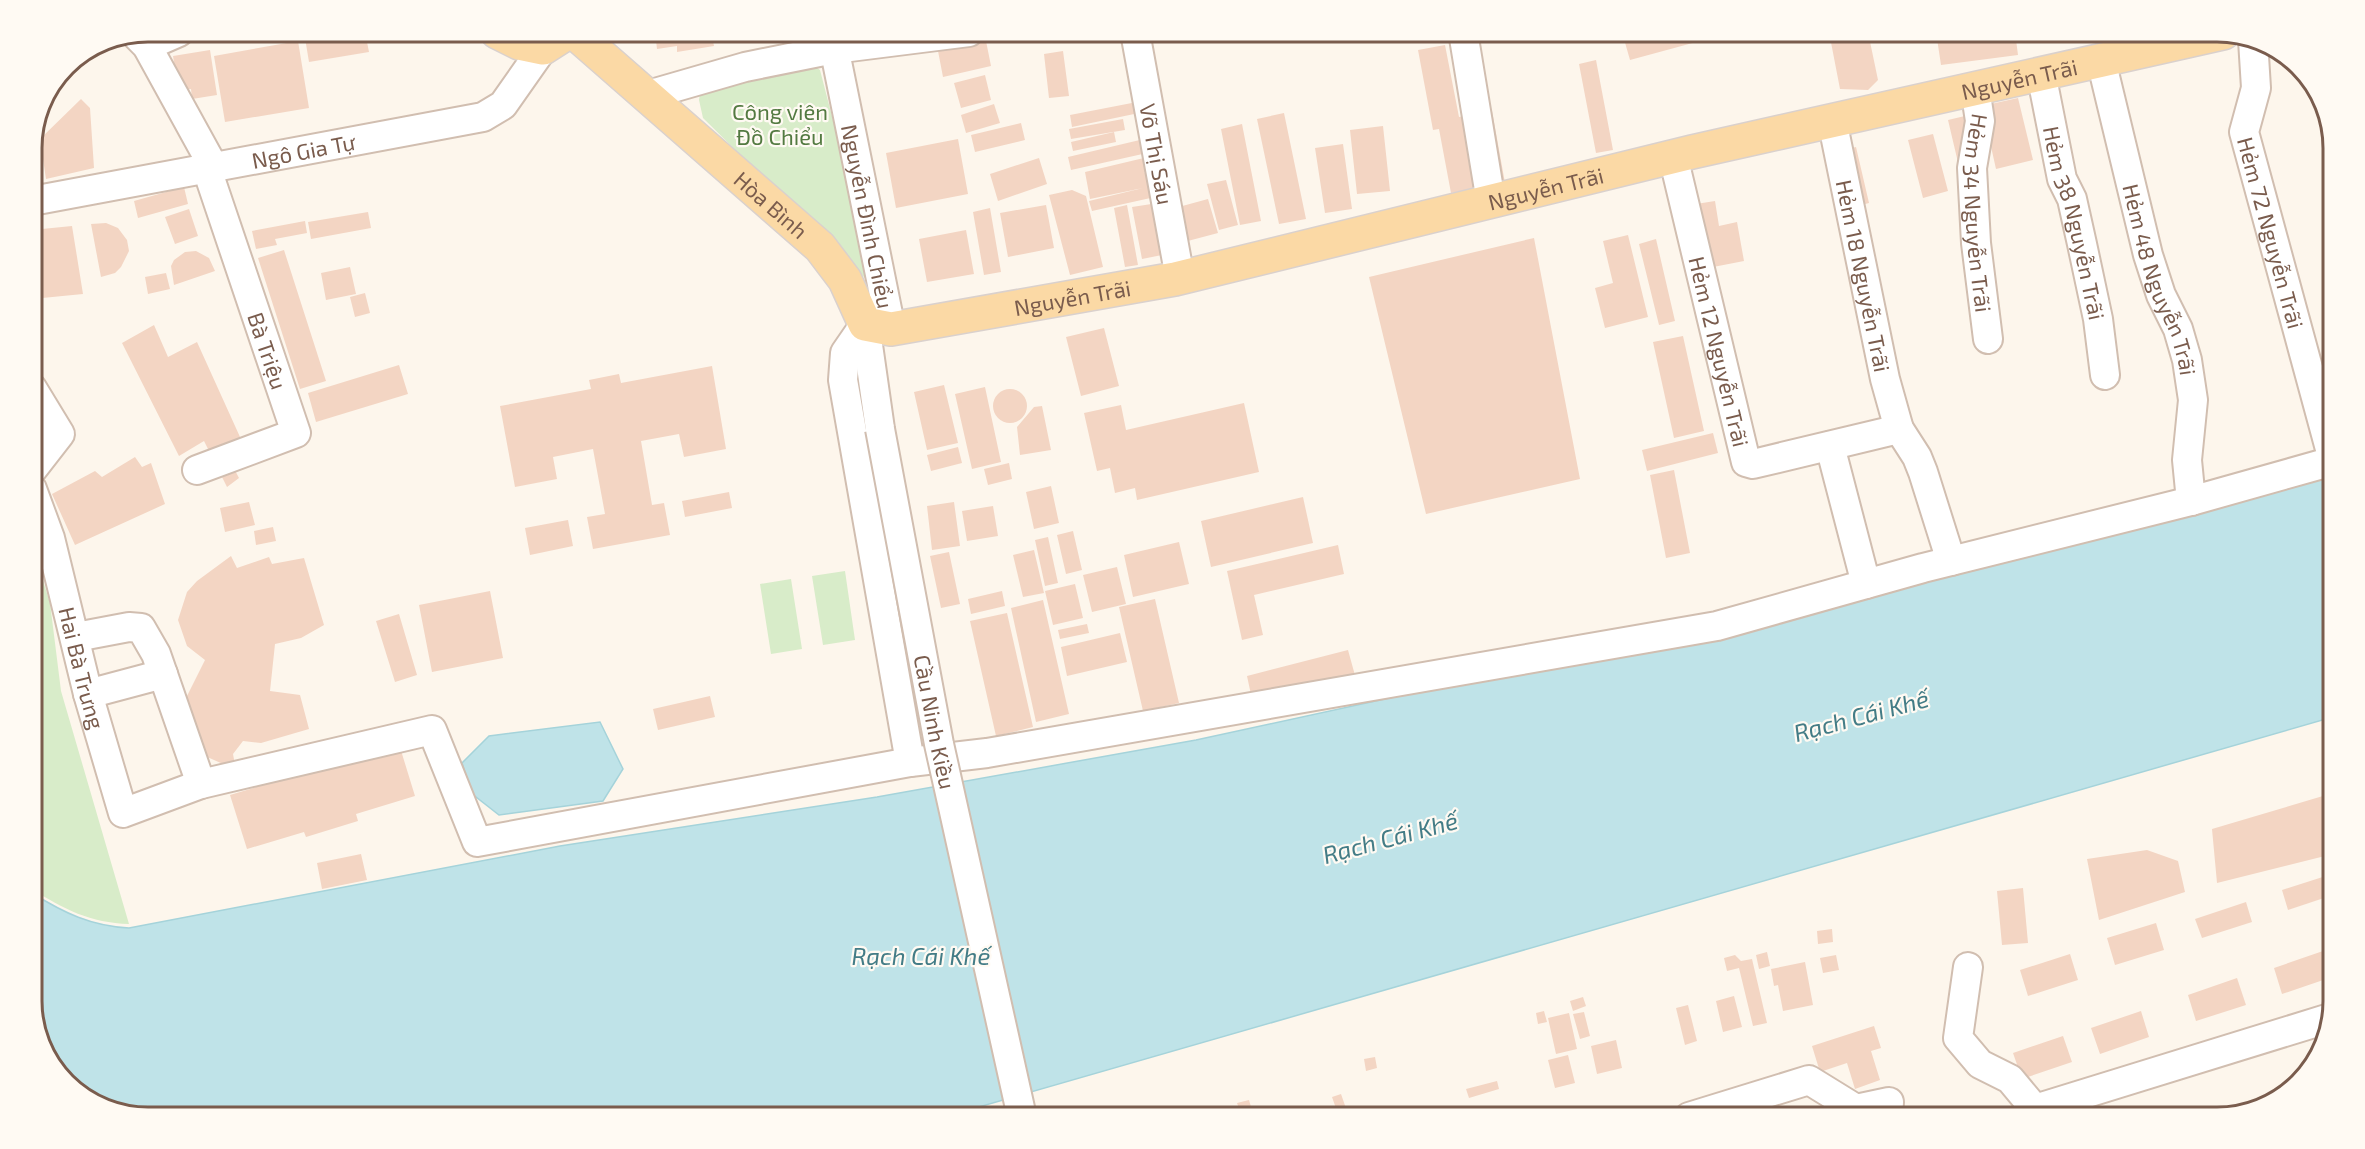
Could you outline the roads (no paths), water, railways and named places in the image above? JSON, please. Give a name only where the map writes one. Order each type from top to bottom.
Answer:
[{"type":"main road","name":"Hòa Bình","points":[[586,42],[820,247],[878,327]]},
{"type":"main road","name":"Nguyễn Trãi","points":[[878,327],[1180,278],[1673,156],[2182,42]]},
{"type":"street","points":[[142,42],[213,166]]},
{"type":"street","name":"Ngô Gia Tự","points":[[42,199],[483,117],[503,105],[553,42]]},
{"type":"street","points":[[648,95],[826,42]]},
{"type":"street","name":"Nguyễn Đình Chiểu","points":[[833,42],[878,327]]},
{"type":"street","name":"Võ Thị Sáu","points":[[1137,42],[1180,278]]},
{"type":"street","points":[[1467,42],[1491,202]]},
{"type":"street","name":"Hẻm 72 Nguyễn Trãi","points":[[2254,49],[2256,88],[2244,132],[2323,423]]},
{"type":"street","name":"Hẻm 48 Nguyễn Trãi","points":[[2101,60],[2148,255],[2161,295],[2178,329],[2187,360],[2193,400],[2187,460],[2192,501]]},
{"type":"street","name":"Hẻm 38 Nguyễn Trãi","points":[[2041,73],[2062,179],[2072,199],[2082,244],[2098,320],[2105,375]]},
{"type":"street","name":"Hẻm 34 Nguyễn Trãi","points":[[1975,88],[1980,122],[1972,168],[1976,243],[1989,339]]},
{"type":"street","name":"Hẻm 18 Nguyễn Trãi","points":[[1832,120],[1877,348],[1899,429],[1917,457],[1951,561]]},
{"type":"street","name":"Hẻm 12 Nguyễn Trãi","points":[[1673,156],[1745,459],[1753,464],[1899,429]]},
{"type":"street","name":"Bà Triệu","points":[[196,470],[296,433],[211,181],[213,166]]},
{"type":"street","points":[[878,327],[845,352],[843,380],[910,762]]},
{"type":"street","name":"Cầu Ninh Kiều","points":[[878,327],[880,429],[939,744],[1020,1107]]},
{"type":"street","points":[[42,404],[60,434],[42,457]]},
{"type":"street","points":[[1830,446],[1866,584]]},
{"type":"street","points":[[76,637],[129,627],[141,628],[150,641],[163,674],[201,784],[432,730],[477,842],[910,762],[999,751],[1717,626],[1951,561],[2192,501],[2323,463]]},
{"type":"street","name":"Hai Bà Trưng","points":[[42,516],[76,637],[88,694],[123,813],[201,784]]},
{"type":"street","points":[[88,694],[163,674]]},
{"type":"street","points":[[1968,967],[1958,1038],[1980,1064],[2010,1079],[2033,1107]]},
{"type":"street","points":[[2041,1107],[2321,1021]]},
{"type":"street","points":[[1724,1107],[1809,1080],[1853,1107]]},
{"type":"street","points":[[1865,1107],[1889,1102],[1889,1107]]},
{"type":"water","name":"Rạch Cái Khế","points":[[2323,477],[2323,720],[979,1107],[135,1106],[101,1096],[78,1081],[68,1071],[53,1048],[44,1021],[42,899],[90,921],[129,928],[560,846],[877,797],[1196,740],[1550,663]]},
{"type":"water","points":[[600,722],[623,769],[603,801],[499,815],[471,793],[462,763],[489,736]]},
{"type":"park label","name":"Công viên Đồ Chiểu","points":[[780,124]]}]
